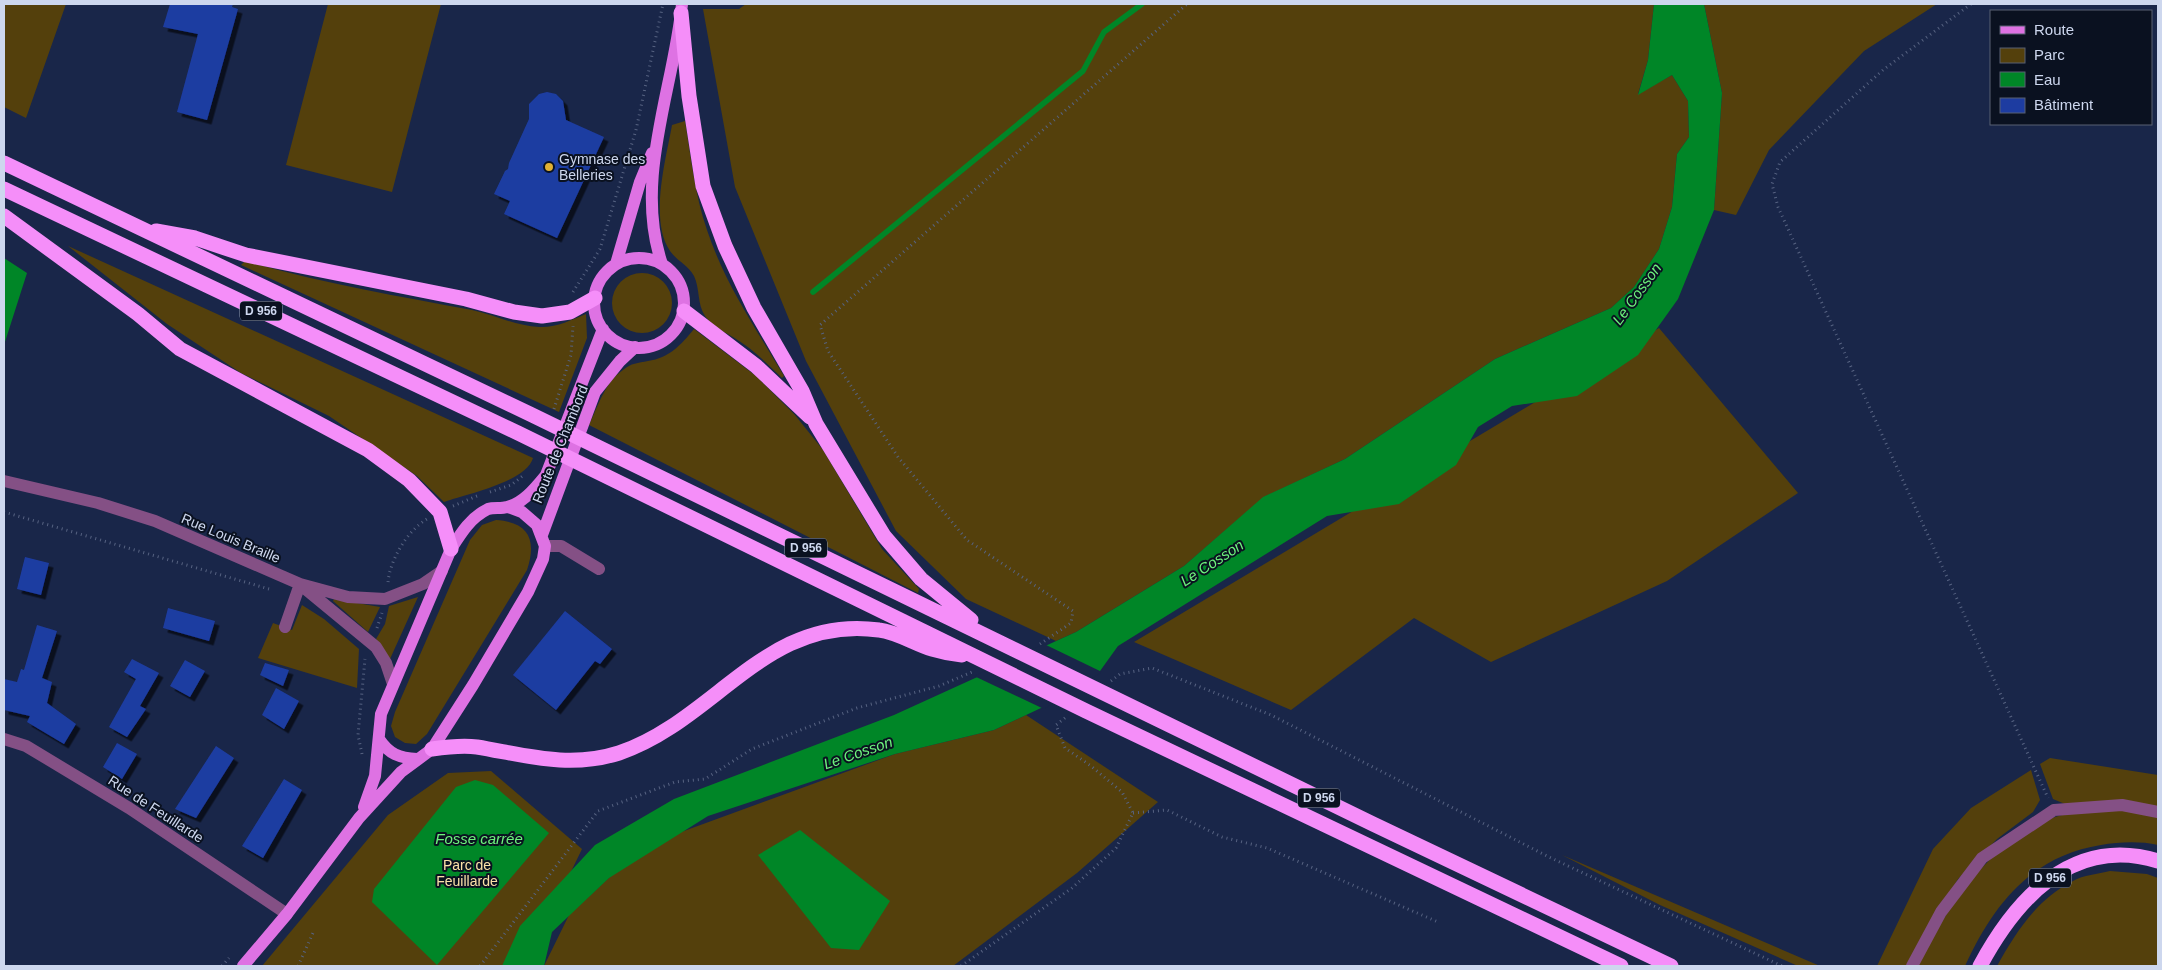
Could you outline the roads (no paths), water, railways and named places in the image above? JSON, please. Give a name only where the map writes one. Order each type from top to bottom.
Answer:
[{"type":"highway","name":"D 956","points":[[681,8],[689,96],[704,186],[725,246],[754,308],[802,391],[816,424],[884,536],[901,558],[955,608],[1007,646]]},
{"type":"highway","name":"D 956","points":[[4,163],[605,450],[1007,646],[1114,696],[1373,824],[1671,966]]},
{"type":"highway","name":"D 956","points":[[4,188],[596,470],[1086,711],[1621,966]]},
{"type":"highway","points":[[4,216],[138,314],[180,349],[228,377],[368,450],[408,480],[440,512],[451,549]]},
{"type":"highway","name":"D 956","points":[[135,227],[196,238],[246,255],[466,299],[514,312],[542,316],[570,312],[595,298]]},
{"type":"highway","name":"D 956","points":[[684,311],[762,370],[816,424]]},
{"type":"highway","name":"D 956","points":[[432,749],[476,747],[516,756],[548,760],[571,760],[617,753],[645,742],[675,724],[779,647],[803,636],[826,631],[880,630],[932,650],[983,660]]},
{"type":"highway","name":"D 956","points":[[1980,966],[2008,918],[2041,884],[2062,870],[2087,861],[2114,856],[2149,858],[2158,861]]},
{"type":"main road","points":[[662,264],[654,243],[652,212],[658,141],[681,8]]},
{"type":"main road","points":[[616,264],[639,258],[662,264],[672,272],[680,284],[684,297],[684,311],[672,334],[661,342],[649,347],[635,347],[623,344],[612,338],[603,329],[598,319],[595,298],[602,279],[616,264],[640,182],[658,141]]},
{"type":"main road","points":[[508,507],[528,495],[546,475],[603,329]]},
{"type":"main road","name":"Route de Chambord","points":[[432,749],[473,686],[528,592],[543,559],[544,540],[595,392],[610,372],[635,347]]},
{"type":"main road","points":[[359,818],[375,776],[380,714],[451,549],[464,528],[490,508],[508,507],[522,512],[537,525],[544,540]]},
{"type":"main road","points":[[379,738],[385,749],[397,757],[417,759]]},
{"type":"main road","points":[[243,966],[287,914],[359,818],[390,782],[432,749]]},
{"type":"street","name":"Rue Louis Braille","points":[[4,481],[98,503],[155,521],[300,584],[348,597],[385,600],[415,588],[442,570]]},
{"type":"street","points":[[544,540],[561,546],[599,569]]},
{"type":"street","points":[[284,627],[300,584],[348,622],[369,642],[386,663],[393,684]]},
{"type":"street","name":"Rue de Feuillarde","points":[[4,739],[26,746],[129,808],[287,914]]},
{"type":"street","points":[[1912,966],[1941,912],[1982,858],[2054,810],[2122,805],[2158,812]]},
{"type":"water","name":"Le Cosson","points":[[1654,4],[1704,4],[1722,93],[1714,210],[1678,299],[1638,355],[1577,396],[1512,406],[1478,427],[1456,465],[1399,504],[1327,516],[1118,646],[1100,671],[1041,708],[994,730],[895,754],[708,816],[609,878],[552,932],[544,966],[502,966],[520,926],[595,845],[674,799],[894,715],[1076,632],[1184,566],[1263,497],[1345,459],[1495,359],[1611,308],[1634,287],[1659,249],[1672,207],[1677,154],[1689,137],[1688,101],[1672,75],[1638,95],[1648,60]]},
{"type":"water","points":[[4,258],[27,273],[4,345]]},
{"type":"water","name":"Fosse carrée","points":[[475,780],[493,785],[549,833],[437,965],[372,902],[374,889],[456,787]]},
{"type":"water","points":[[800,830],[890,901],[859,950],[831,948],[758,855]]},
{"type":"waterway","points":[[813,292],[1083,71],[1104,32],[1142,4]]},
{"type":"place","name":"Gymnase des Belleries","points":[[549,167]]},
{"type":"park label","name":"Parc de Feuillarde","points":[[467,874]]}]
